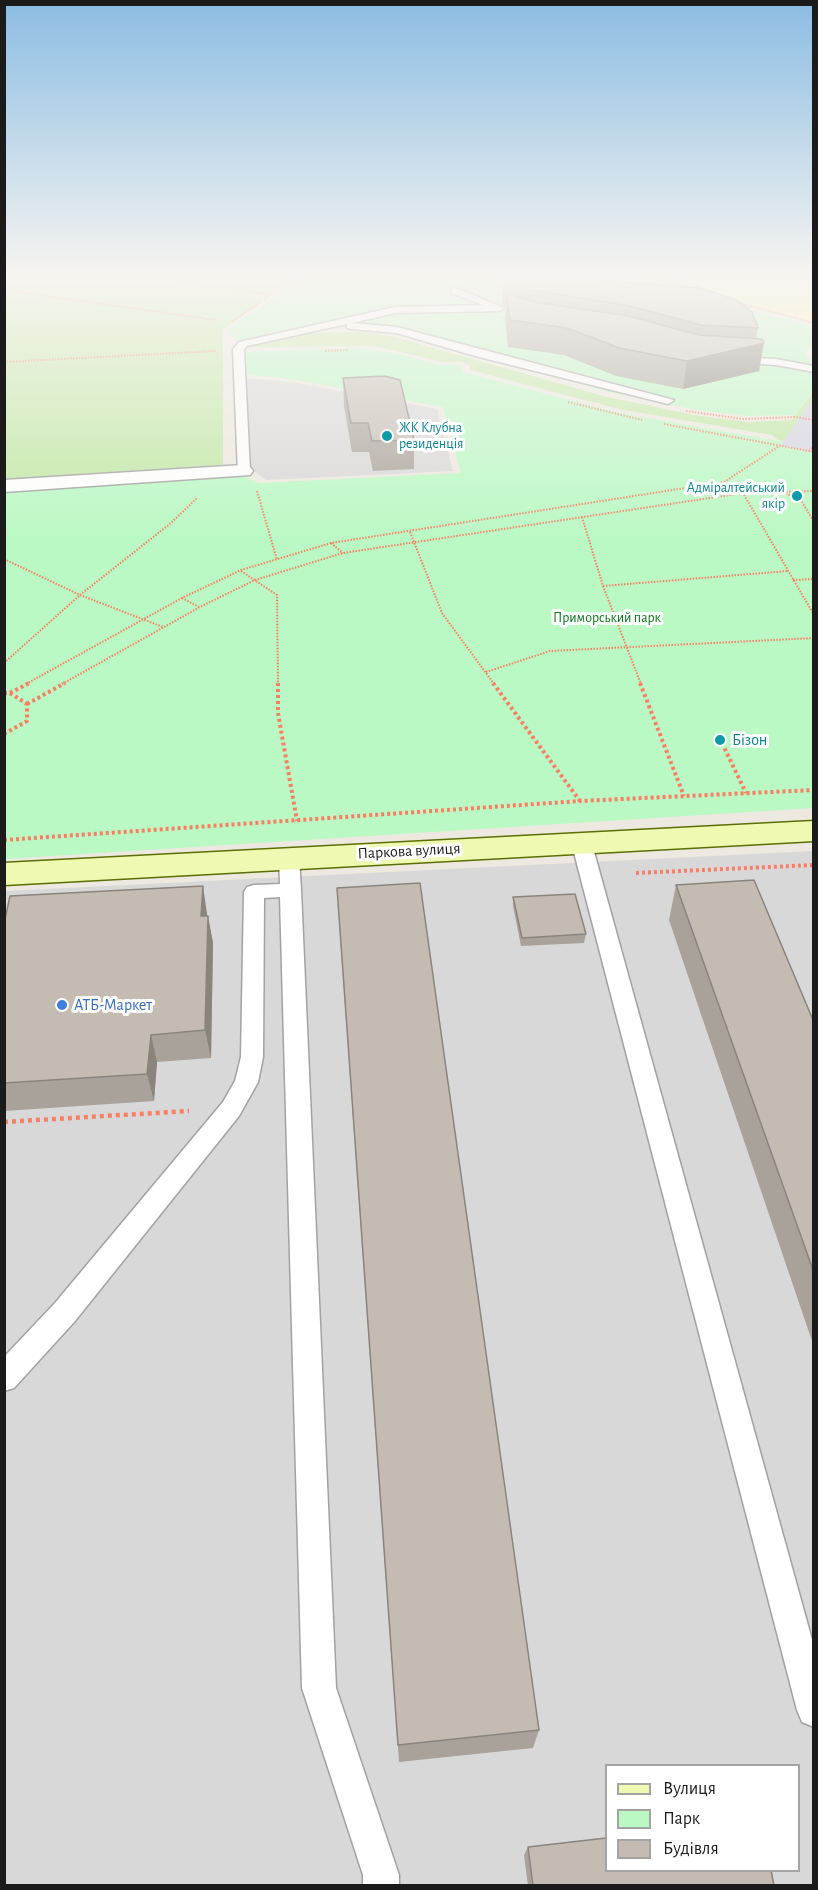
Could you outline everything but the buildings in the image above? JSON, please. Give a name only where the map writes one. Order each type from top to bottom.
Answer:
[{"type":"street","points":[[4,486],[243,471]]},
{"type":"street","name":"Паркова вулиця","points":[[4,873],[581,841],[813,831]]},
{"type":"lane","points":[[239,364],[243,471]]},
{"type":"lane","points":[[520,364],[668,400]]},
{"type":"lane","points":[[788,364],[813,369]]},
{"type":"lane","points":[[581,841],[813,1710]]},
{"type":"lane","points":[[289,858],[319,1688],[381,1875],[381,1886]]},
{"type":"lane","points":[[4,1378],[65,1312],[231,1109],[246,1082],[252,1057],[254,892],[291,890]]},
{"type":"path","points":[[566,401],[644,420]]},
{"type":"path","points":[[655,422],[813,452]]},
{"type":"path","points":[[4,693],[10,693],[182,598],[241,570],[331,543],[724,482],[781,445]]},
{"type":"path","points":[[809,452],[813,446]]},
{"type":"path","points":[[243,471],[253,477],[277,560]]},
{"type":"path","points":[[4,663],[80,595],[171,523],[206,489],[208,473]]},
{"type":"path","points":[[724,482],[743,493],[813,615]]},
{"type":"path","points":[[802,502],[803,491]]},
{"type":"path","points":[[27,704],[200,607],[255,580],[343,553],[743,493],[813,491]]},
{"type":"path","points":[[784,492],[802,502],[813,522]]},
{"type":"path","points":[[582,517],[603,586],[684,796]]},
{"type":"path","points":[[410,532],[442,613],[580,801]]},
{"type":"path","points":[[331,543],[343,553]]},
{"type":"path","points":[[4,559],[80,595],[164,627]]},
{"type":"path","points":[[241,570],[277,595],[278,712],[297,821]]},
{"type":"path","points":[[603,586],[788,571]]},
{"type":"path","points":[[793,580],[813,579]]},
{"type":"path","points":[[182,598],[200,607]]},
{"type":"path","points":[[486,672],[550,651],[813,638]]},
{"type":"path","points":[[10,693],[27,704]]},
{"type":"path","points":[[4,734],[27,721],[27,704]]},
{"type":"path","points":[[722,743],[746,793]]},
{"type":"path","points":[[4,840],[580,801],[813,790]]},
{"type":"path","points":[[4,1122],[231,1109]]},
{"type":"shaded area","points":[[246,378],[293,382],[437,409],[453,471],[266,480],[251,469]]},
{"type":"shaded area","points":[[813,399],[813,452],[781,445]]},
{"type":"shaded area","points":[[813,851],[813,1885],[5,1886],[5,891]]},
{"type":"green space","points":[[5,364],[223,364],[223,468],[5,481]]},
{"type":"green space","name":"Приморський парк","points":[[232,364],[458,365],[463,367],[463,372],[620,413],[813,447],[813,808],[5,859],[5,489],[240,475],[260,483],[461,473],[443,407],[296,380],[233,373]]},
{"type":"green space","points":[[466,364],[491,364],[607,397],[694,415],[748,422],[792,420],[813,392],[813,446],[778,440],[772,435],[623,410],[470,370],[470,366]]},
{"type":"green space","points":[[509,364],[813,364],[813,390],[796,415],[747,416],[697,410],[609,392]]},
{"type":"place","name":"ЖК Клубна резиденція","points":[[387,436]]},
{"type":"place","name":"Адміралтейський якір","points":[[797,496]]},
{"type":"place","name":"Бізон","points":[[720,740]]},
{"type":"place","name":"АТБ-Маркет","points":[[62,1005]]}]
